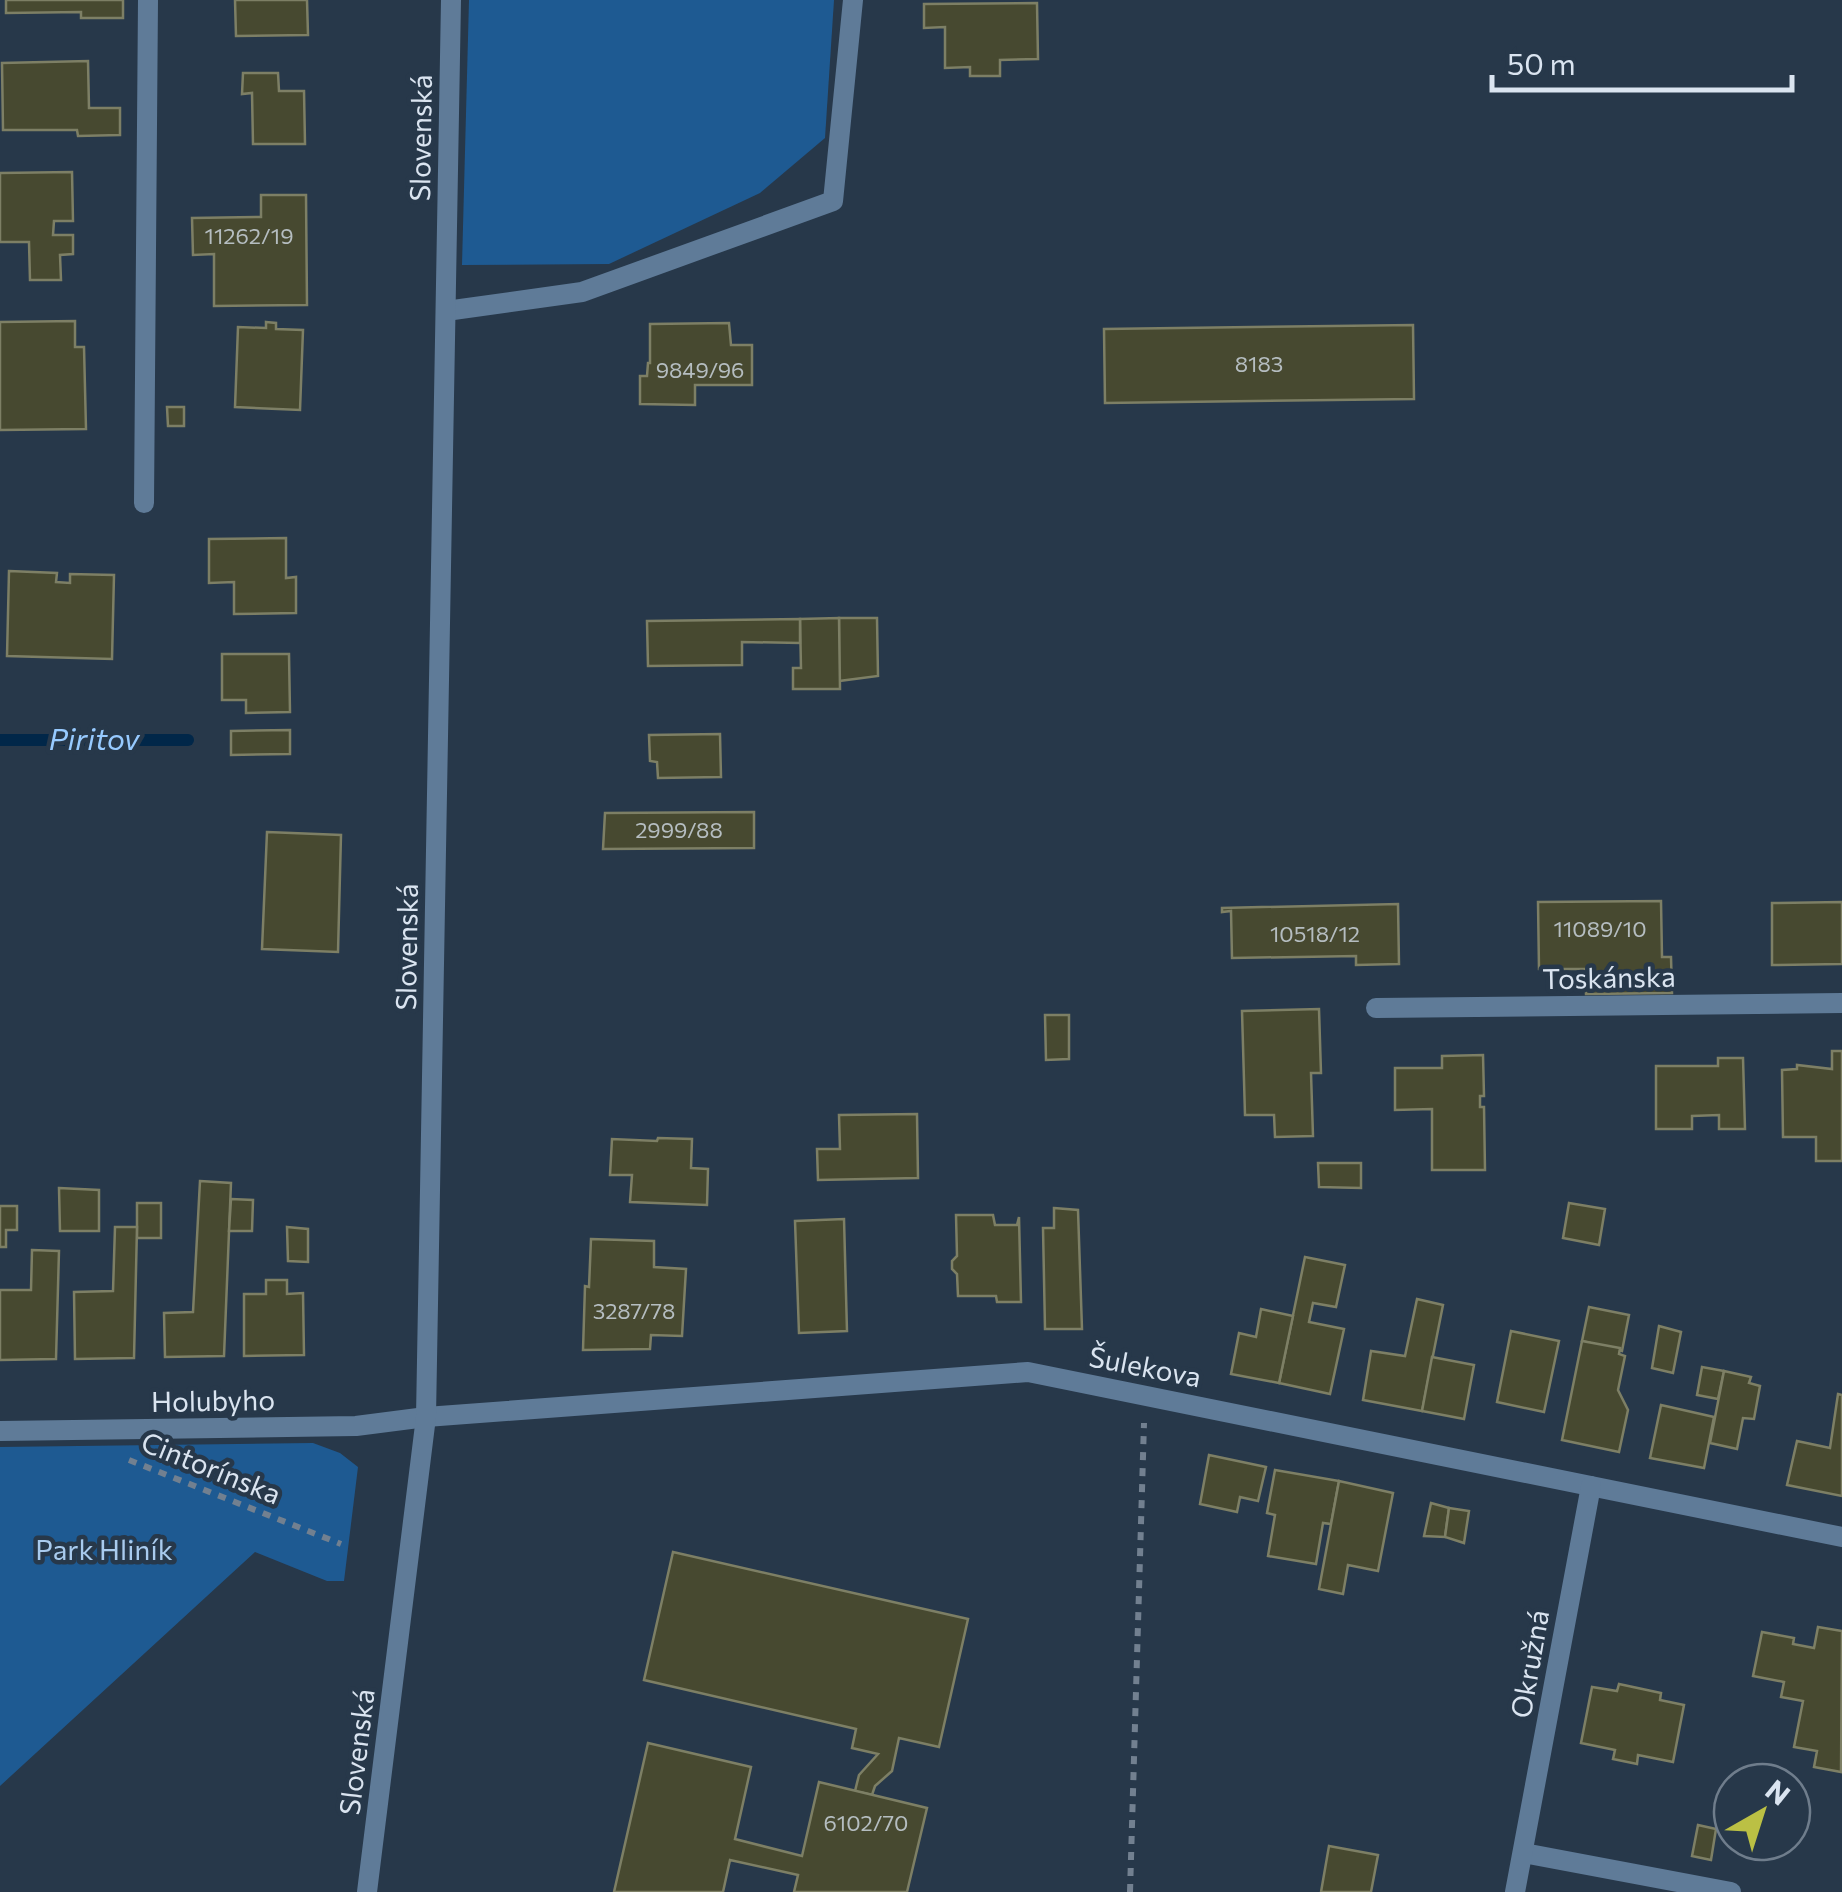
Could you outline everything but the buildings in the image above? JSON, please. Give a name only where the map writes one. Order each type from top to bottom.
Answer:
[{"type":"street","points":[[144,503],[148,0]]},
{"type":"street","name":"Slovenská","points":[[366,1892],[426,1417],[451,0]]},
{"type":"street","points":[[446,311],[582,292],[832,201],[854,0]]},
{"type":"street","name":"Toskánska","points":[[1376,1008],[1842,1003]]},
{"type":"street","name":"Šulekova","points":[[426,1417],[1028,1372],[1842,1537]]},
{"type":"street","name":"Holubyho","points":[[0,1432],[356,1426],[426,1417]]},
{"type":"street","name":"Okružná","points":[[1515,1892],[1591,1486]]},
{"type":"street","points":[[1524,1852],[1731,1892]]},
{"type":"path","points":[[1130,1892],[1144,1395]]},
{"type":"path","name":"Cintorínska","points":[[126,1459],[341,1544]]},
{"type":"green space","points":[[469,0],[834,0],[825,138],[760,193],[609,264],[462,265]]},
{"type":"green space","name":"Park Hliník","points":[[313,1443],[340,1453],[358,1467],[344,1581],[327,1581],[255,1552],[0,1786],[0,1447]]},
{"type":"waterway","name":"Piritov","points":[[0,740],[188,740]]}]
